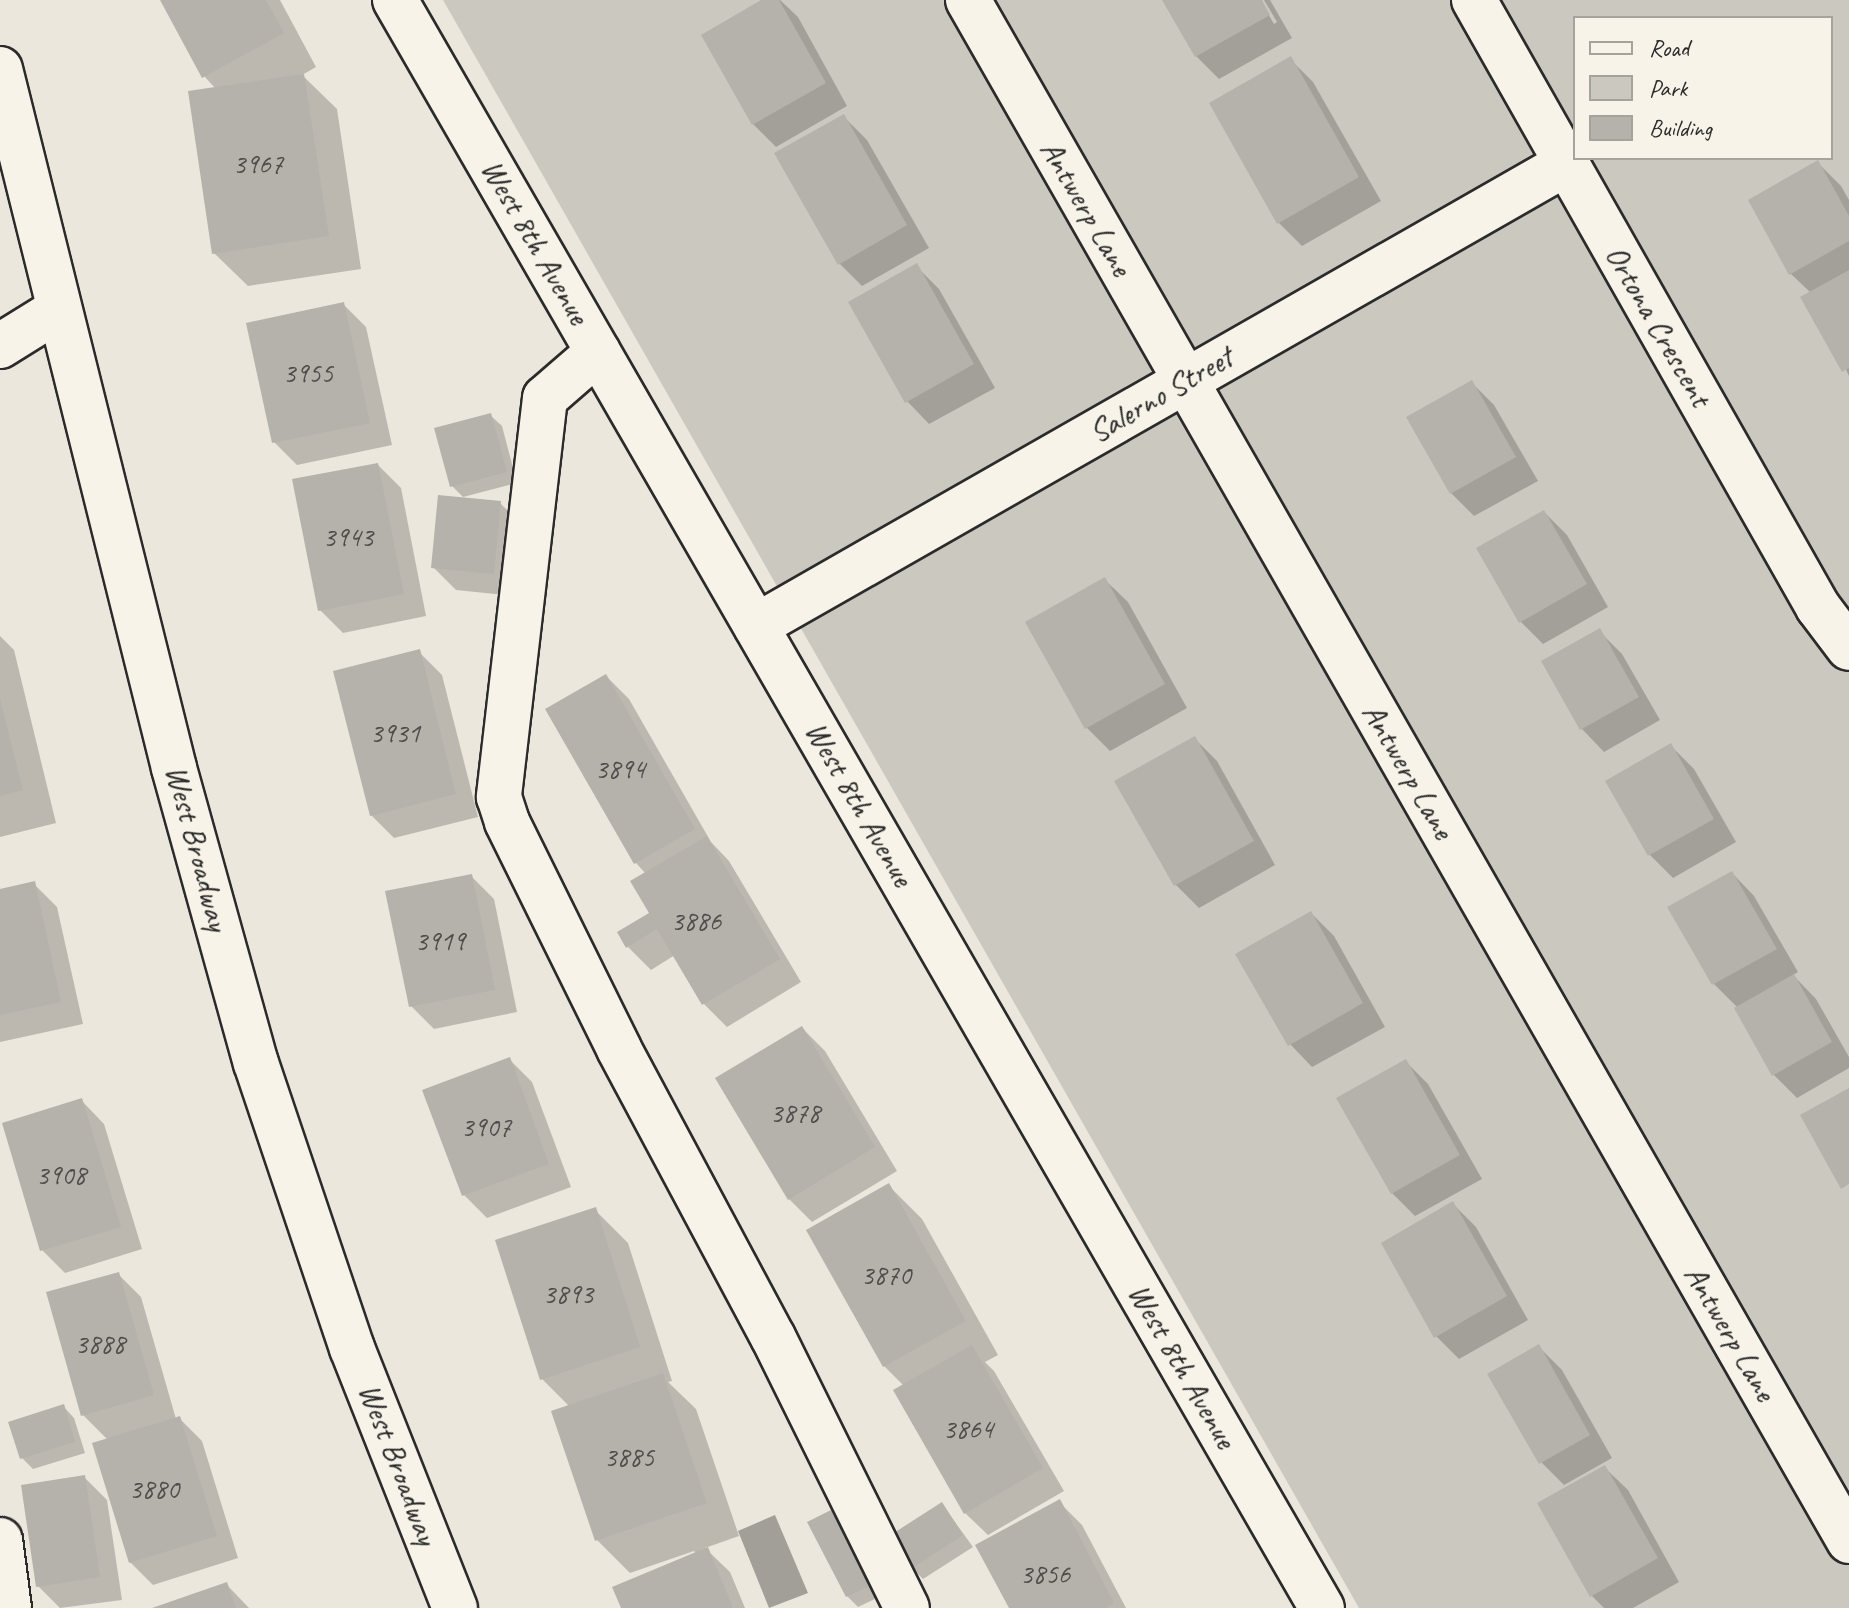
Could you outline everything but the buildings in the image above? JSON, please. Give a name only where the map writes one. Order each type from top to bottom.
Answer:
[{"type":"street","name":"West 8th Avenue","points":[[395,0],[1322,1608]]},
{"type":"street","name":"Antwerp Lane","points":[[968,0],[1849,1541]]},
{"type":"street","name":"Ortona Crescent","points":[[1474,0],[1566,164],[1834,598],[1849,648]]},
{"type":"street","name":"West Broadway","points":[[0,69],[174,768],[256,1063],[352,1348],[455,1608]]},
{"type":"street","name":"Salerno Street","points":[[756,626],[1566,164]]},
{"type":"street","points":[[0,346],[58,310]]},
{"type":"street","points":[[598,352],[545,398],[499,797],[507,822],[619,1049],[773,1337],[907,1608]]},
{"type":"street","points":[[0,1540],[9,1608]]},
{"type":"green space","points":[[443,0],[1849,0],[1849,1608],[1359,1608]]},
{"type":"shaded area","points":[[775,1515],[808,1593],[769,1608],[738,1531]]}]
